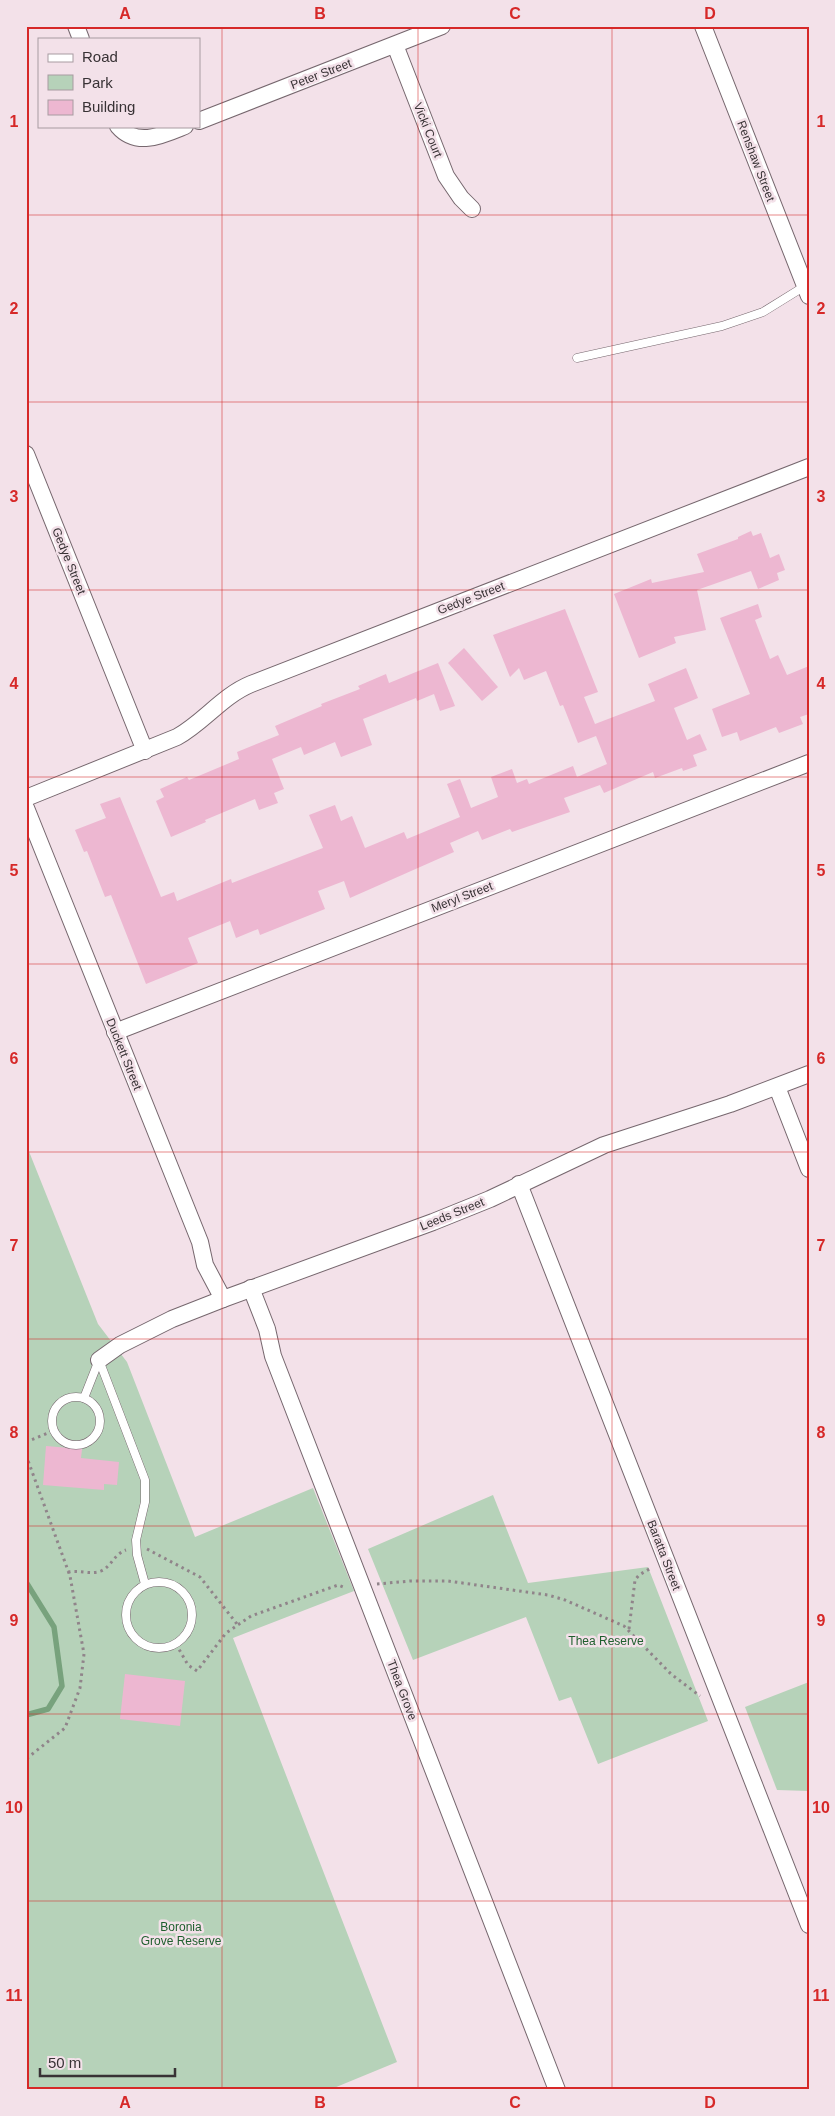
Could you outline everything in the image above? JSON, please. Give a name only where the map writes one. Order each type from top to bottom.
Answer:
[{"type":"street","points":[[76,26],[81,38]]},
{"type":"street","name":"Peter Street","points":[[200,121],[442,26]]},
{"type":"street","name":"Renshaw Street","points":[[703,26],[807,291]]},
{"type":"street","name":"Vicki Court","points":[[394,45],[446,176],[461,198],[472,209]]},
{"type":"street","points":[[120,128],[129,136],[136,138],[153,138],[180,128]]},
{"type":"street","name":"Gedye Street","points":[[26,454],[145,751]]},
{"type":"street","name":"Gedye Street","points":[[26,798],[145,751],[186,732],[230,695],[251,684],[809,467]]},
{"type":"street","name":"Meryl Street","points":[[115,1032],[809,763]]},
{"type":"street","name":"Duckett Street","points":[[26,808],[200,1242],[205,1266],[223,1299]]},
{"type":"street","name":"Leeds Street","points":[[99,1360],[130,1339],[223,1299],[433,1222],[604,1145],[777,1087],[809,1074]]},
{"type":"street","points":[[777,1087],[809,1169]]},
{"type":"street","name":"Baratta Street","points":[[519,1184],[809,1925]]},
{"type":"street","name":"Thea Grove","points":[[251,1288],[267,1329],[272,1356],[557,2090]]},
{"type":"lane","points":[[577,358],[729,324],[763,312],[807,291]]},
{"type":"lane","points":[[84,1398],[99,1360]]},
{"type":"lane","points":[[99,1360],[145,1480],[147,1490],[138,1529],[137,1549],[145,1584]]},
{"type":"lane","points":[[76,1396],[84,1398],[96,1408],[100,1416],[98,1432],[93,1438],[80,1445],[72,1445],[58,1438],[53,1430],[52,1416],[60,1402],[76,1396]]},
{"type":"lane","points":[[155,1582],[174,1586],[188,1600],[191,1609],[191,1624],[184,1637],[176,1644],[158,1649],[148,1647],[139,1642],[127,1626],[125,1616],[130,1598],[145,1584],[155,1582]]},
{"type":"path","points":[[26,1442],[53,1430]]},
{"type":"path","points":[[26,1454],[68,1572],[77,1606],[84,1654],[80,1688],[65,1728],[26,1759]]},
{"type":"path","points":[[68,1572],[98,1572],[106,1568],[118,1553],[137,1549],[150,1550],[200,1577],[237,1624]]},
{"type":"path","points":[[629,1630],[635,1580],[639,1575],[651,1568]]},
{"type":"path","points":[[176,1644],[188,1664],[197,1671],[221,1638],[237,1624],[257,1612],[338,1585],[343,1586],[347,1596],[380,1583],[429,1581],[471,1584],[548,1595],[582,1606],[629,1630],[666,1669],[700,1696]]},
{"type":"green space","name":"Boronia Grove Reserve","points":[[26,1144],[98,1324],[127,1362],[195,1537],[313,1488],[354,1591],[233,1638],[397,2062],[329,2090],[26,2090]]},
{"type":"green space","name":"Thea Reserve","points":[[493,1495],[528,1583],[648,1567],[708,1721],[598,1764],[571,1697],[559,1701],[526,1617],[413,1660],[368,1549]]},
{"type":"green space","points":[[809,1682],[809,1791],[777,1790],[745,1707]]},
{"type":"building","points":[[751,531],[753,536],[761,533],[770,558],[779,554],[785,570],[777,573],[779,580],[758,589],[751,571],[697,590],[706,630],[674,637],[676,643],[639,658],[614,594],[651,579],[652,583],[704,572],[697,554],[738,539],[738,537]]},
{"type":"building","points":[[758,604],[762,617],[755,620],[770,659],[778,655],[787,675],[809,666],[809,714],[800,717],[803,724],[779,733],[776,727],[740,741],[737,732],[722,737],[712,709],[750,694],[720,618]]},
{"type":"building","points":[[565,609],[598,692],[584,697],[595,724],[655,701],[648,684],[686,668],[698,698],[674,708],[687,740],[700,734],[707,750],[693,755],[697,766],[683,771],[682,768],[655,778],[653,772],[604,793],[600,785],[564,798],[570,812],[512,832],[510,829],[482,840],[478,831],[450,843],[454,852],[350,898],[344,881],[318,891],[325,909],[260,935],[258,929],[236,938],[230,921],[188,938],[198,963],[146,984],[111,895],[105,897],[87,851],[84,852],[75,830],[106,818],[100,804],[120,797],[161,897],[174,892],[177,901],[231,879],[232,883],[323,848],[309,815],[335,805],[341,821],[352,816],[365,848],[404,832],[407,839],[460,817],[447,784],[460,779],[471,808],[498,797],[491,777],[512,769],[517,783],[527,779],[529,784],[573,766],[577,777],[607,764],[596,736],[578,743],[563,705],[560,706],[546,671],[524,680],[519,668],[510,677],[493,635]]},
{"type":"building","points":[[464,648],[498,687],[482,701],[448,663]]},
{"type":"building","points":[[438,663],[455,706],[440,711],[434,694],[417,701],[416,698],[363,719],[372,745],[341,757],[335,742],[304,755],[301,747],[272,759],[284,789],[274,793],[278,803],[259,810],[255,799],[171,837],[156,801],[164,797],[160,789],[187,777],[189,780],[239,759],[237,752],[279,735],[275,726],[322,706],[321,704],[360,689],[358,686],[386,674],[389,683]]},
{"type":"building","points":[[46,1446],[82,1449],[81,1458],[119,1462],[117,1485],[104,1484],[104,1490],[43,1485]]},
{"type":"building","points":[[125,1674],[185,1681],[180,1726],[120,1719]]},
{"type":"waterway","points":[[26,1582],[54,1627],[62,1686],[48,1709],[26,1715]]}]
